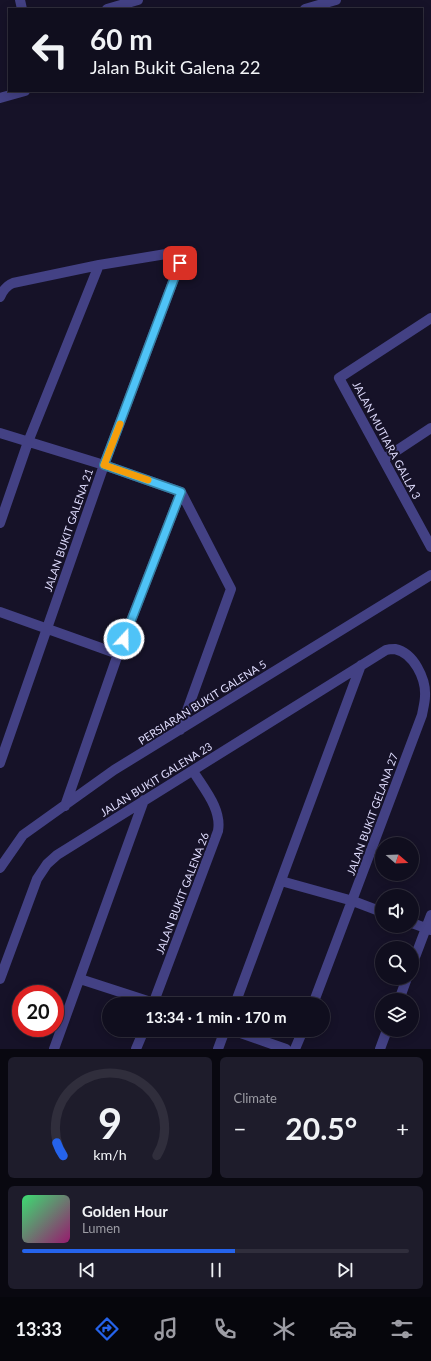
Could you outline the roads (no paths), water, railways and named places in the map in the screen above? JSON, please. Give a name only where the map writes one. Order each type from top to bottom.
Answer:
[{"type":"street","points":[[110,8],[138,0]]},
{"type":"street","points":[[308,8],[336,0]]},
{"type":"street","points":[[0,98],[21,92]]},
{"type":"street","name":"JALAN BUKIT GALENA 21","points":[[0,763],[104,465],[180,263],[180,257],[177,254],[172,253],[98,265]]},
{"type":"street","points":[[1,294],[7,286],[13,283],[98,265]]},
{"type":"street","points":[[0,523],[28,442],[98,265]]},
{"type":"street","name":"JALAN MUTIARA GALLA 3","points":[[431,318],[339,378],[384,459],[427,531],[431,547]]},
{"type":"street","points":[[384,459],[431,428]]},
{"type":"street","points":[[0,433],[104,465],[181,492],[231,589],[180,730]]},
{"type":"street","points":[[65,806],[118,654],[181,492]]},
{"type":"street","name":"PERSIARAN BUKIT GALENA 5","points":[[0,868],[23,835],[114,770],[431,575]]},
{"type":"street","points":[[0,612],[118,654]]},
{"type":"street","name":"JALAN BUKIT GELANA 27","points":[[316,997],[422,715],[426,696],[422,676],[413,661],[402,652],[394,649],[386,650]]},
{"type":"street","name":"JALAN BUKIT GALENA 23","points":[[0,979],[37,879],[47,864],[57,855],[386,650]]},
{"type":"street","points":[[238,997],[361,665]]},
{"type":"street","name":"JALAN BUKIT GALENA 26","points":[[158,997],[218,831],[219,824],[217,811],[193,771]]},
{"type":"street","points":[[54,1049],[144,800]]},
{"type":"street","points":[[281,880],[353,901],[375,909]]},
{"type":"street","points":[[419,949],[428,929],[431,915]]},
{"type":"street","points":[[80,979],[134,997]]},
{"type":"street","points":[[136,1049],[141,1037]]},
{"type":"street","points":[[218,1049],[222,1037]]},
{"type":"street","points":[[252,1037],[286,1049]]},
{"type":"street","points":[[295,1049],[300,1037]]},
{"type":"street","points":[[380,1049],[384,1037]]}]
